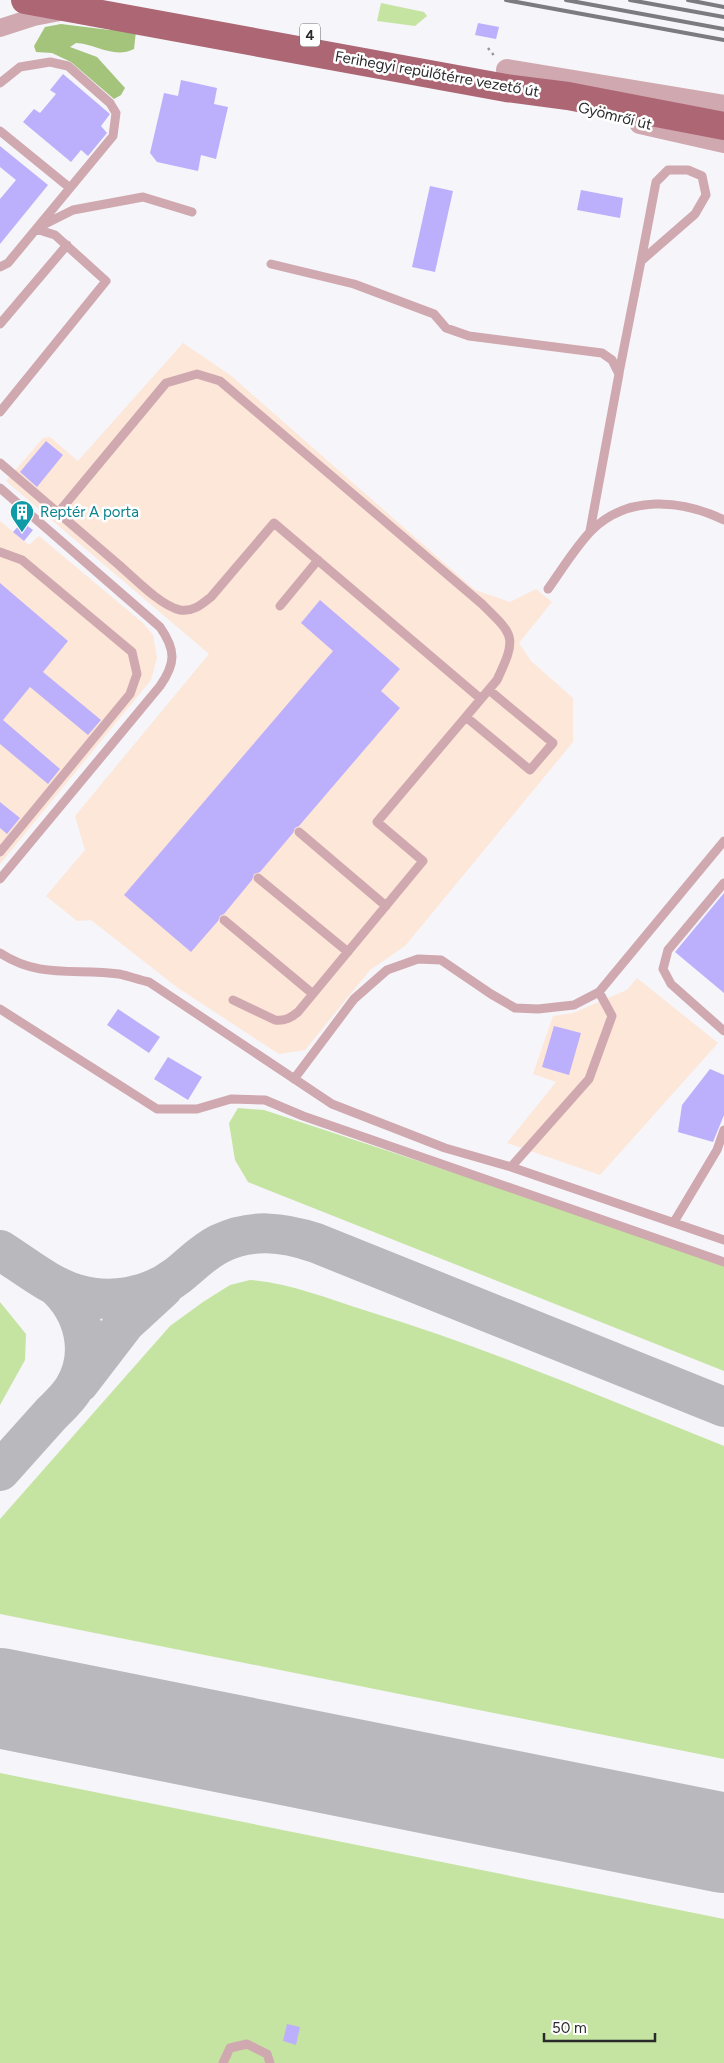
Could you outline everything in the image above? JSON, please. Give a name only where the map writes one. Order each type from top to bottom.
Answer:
[{"type":"main road","name":"Ferihegyi repülőtérre vezető út","points":[[25,0],[506,79]]},
{"type":"main road","name":"Ferihegyi repülőtérre vezető út","points":[[112,0],[506,79],[712,124]]},
{"type":"street","points":[[0,28],[34,17],[78,9]]},
{"type":"street","name":"Gyömrői út","points":[[506,79],[724,106]]},
{"type":"street","name":"Gyömrői út","points":[[506,79],[641,123],[724,142]]},
{"type":"lane","points":[[0,83],[20,67],[50,62],[68,66],[110,103],[116,113],[113,136],[8,263],[0,267]]},
{"type":"lane","points":[[0,131],[70,188]]},
{"type":"lane","points":[[590,531],[619,374],[656,182],[668,170],[688,170],[702,176],[706,195],[695,214],[641,261]]},
{"type":"lane","points":[[36,229],[73,210],[143,197],[192,212]]},
{"type":"lane","points":[[0,412],[106,282],[55,235],[36,229]]},
{"type":"lane","points":[[0,324],[67,245]]},
{"type":"lane","points":[[271,264],[354,284],[434,314],[446,328],[469,336],[602,353],[612,360],[619,374]]},
{"type":"lane","points":[[58,512],[166,383],[197,374],[220,381],[482,604],[507,628],[511,642],[508,656],[497,680],[377,822],[423,861],[298,1012],[282,1021],[275,1020],[233,1000]]},
{"type":"lane","points":[[0,463],[132,576],[166,603],[179,610],[191,611],[201,606],[211,597],[274,523],[481,700]]},
{"type":"lane","points":[[0,488],[160,627],[171,644],[173,655],[172,664],[160,686],[0,879]]},
{"type":"lane","points":[[548,589],[590,531],[610,514],[640,505],[674,504],[709,513],[724,520]]},
{"type":"lane","points":[[0,552],[22,560],[132,652],[137,674],[130,694],[0,852]]},
{"type":"lane","points":[[280,606],[318,560]]},
{"type":"lane","points":[[466,717],[530,770],[553,743],[489,690]]},
{"type":"lane","points":[[298,832],[386,906]]},
{"type":"lane","points":[[294,1080],[354,999],[387,970],[418,960],[441,960],[515,1008],[538,1009],[574,1005],[599,992],[724,841]]},
{"type":"lane","points":[[258,878],[348,952]]},
{"type":"lane","points":[[724,883],[668,950],[664,969],[671,984],[724,1031]]},
{"type":"lane","points":[[224,920],[314,994]]},
{"type":"lane","points":[[0,953],[32,968],[56,972],[120,974],[149,982],[332,1104],[445,1148],[511,1167],[724,1240]]},
{"type":"lane","points":[[511,1167],[589,1079],[612,1016],[599,992]]},
{"type":"lane","points":[[0,1009],[157,1109],[197,1109],[231,1099],[265,1100],[303,1116],[724,1262]]},
{"type":"lane","points":[[674,1222],[717,1150],[724,1130]]},
{"type":"lane","points":[[223,2063],[230,2048],[247,2044],[267,2054],[270,2063]]},
{"type":"shaded area","points":[[183,343],[230,375],[475,590],[510,602],[536,589],[552,602],[519,643],[531,661],[573,698],[573,742],[405,946],[370,970],[305,1050],[279,1054],[178,988],[91,920],[77,921],[46,896],[85,850],[75,816],[209,654],[6,481],[43,438],[50,437],[78,461]]},
{"type":"shaded area","points":[[0,521],[29,545],[39,536],[143,623],[153,635],[157,658],[151,680],[0,864]]},
{"type":"shaded area","points":[[637,978],[718,1043],[600,1175],[507,1143],[556,1082],[533,1074],[553,1016],[573,1013],[627,990]]},
{"type":"green space","points":[[381,3],[424,12],[427,16],[415,26],[377,21]]},
{"type":"green space","points":[[61,24],[110,30],[115,27],[136,31],[134,49],[127,52],[112,52],[76,43],[70,47],[97,57],[125,88],[121,95],[114,99],[71,62],[52,53],[36,52],[34,46],[45,27]]},
{"type":"green space","points":[[238,1108],[264,1110],[724,1262],[724,1371],[248,1182],[235,1160],[229,1123]]},
{"type":"green space","points":[[250,1280],[280,1284],[309,1292],[412,1325],[547,1375],[724,1446],[724,1759],[0,1614],[0,1519],[170,1326],[230,1285]]},
{"type":"green space","points":[[0,1302],[26,1334],[25,1360],[0,1405]]},
{"type":"green space","points":[[0,1773],[724,1919],[724,2063],[0,2063]]},
{"type":"building","points":[[478,23],[499,27],[496,39],[475,35]]},
{"type":"building","points":[[63,74],[110,114],[101,126],[107,133],[88,156],[81,150],[71,162],[23,122],[34,109],[40,113],[56,94],[50,90]]},
{"type":"building","points":[[181,80],[217,88],[214,104],[228,107],[216,159],[201,155],[198,171],[157,162],[150,153],[164,93],[178,96]]},
{"type":"building","points":[[0,146],[48,185],[0,244],[0,199],[16,180],[0,167]]},
{"type":"building","points":[[430,186],[453,191],[435,272],[412,267]]},
{"type":"building","points":[[581,190],[623,198],[620,218],[577,210]]},
{"type":"building","points":[[46,441],[63,455],[37,487],[20,472]]},
{"type":"building","name":"Reptér A porta","points":[[22,522],[33,530],[24,541],[13,532]]},
{"type":"building","points":[[0,583],[68,641],[43,672],[101,720],[88,735],[30,687],[3,720],[60,769],[48,784],[0,744]]},
{"type":"building","points":[[320,600],[400,669],[381,691],[400,708],[299,826],[295,828],[293,833],[260,872],[254,874],[252,880],[191,952],[124,895],[333,651],[301,623]]},
{"type":"building","points":[[0,802],[20,818],[7,834],[0,828]]},
{"type":"building","points":[[724,893],[724,993],[675,952]]},
{"type":"building","points":[[118,1009],[160,1037],[149,1053],[107,1025]]},
{"type":"building","points":[[554,1026],[581,1033],[569,1075],[542,1067]]},
{"type":"building","points":[[168,1057],[202,1077],[188,1100],[154,1079]]},
{"type":"building","points":[[710,1069],[724,1075],[724,1115],[713,1142],[678,1132],[682,1105]]},
{"type":"building","points":[[287,2024],[300,2027],[296,2045],[283,2041]]},
{"type":"taxiway","points":[[0,1250],[56,1286],[89,1297],[115,1298],[141,1294],[166,1284],[208,1251],[231,1239],[267,1233],[291,1236],[316,1243],[724,1407]]},
{"type":"taxiway","points":[[0,1471],[69,1395],[80,1375],[84,1361],[83,1333],[73,1307],[55,1285]]},
{"type":"taxiway","points":[[79,1383],[125,1323],[163,1288]]},
{"type":"runway","points":[[0,1698],[724,1843]]},
{"type":"railway","points":[[506,0],[724,40]]},
{"type":"railway","points":[[566,0],[724,29]]},
{"type":"railway","points":[[630,0],[724,17]]},
{"type":"railway","points":[[688,0],[724,7]]},
{"type":"place","name":"Reptér A porta","points":[[22,533]]}]
